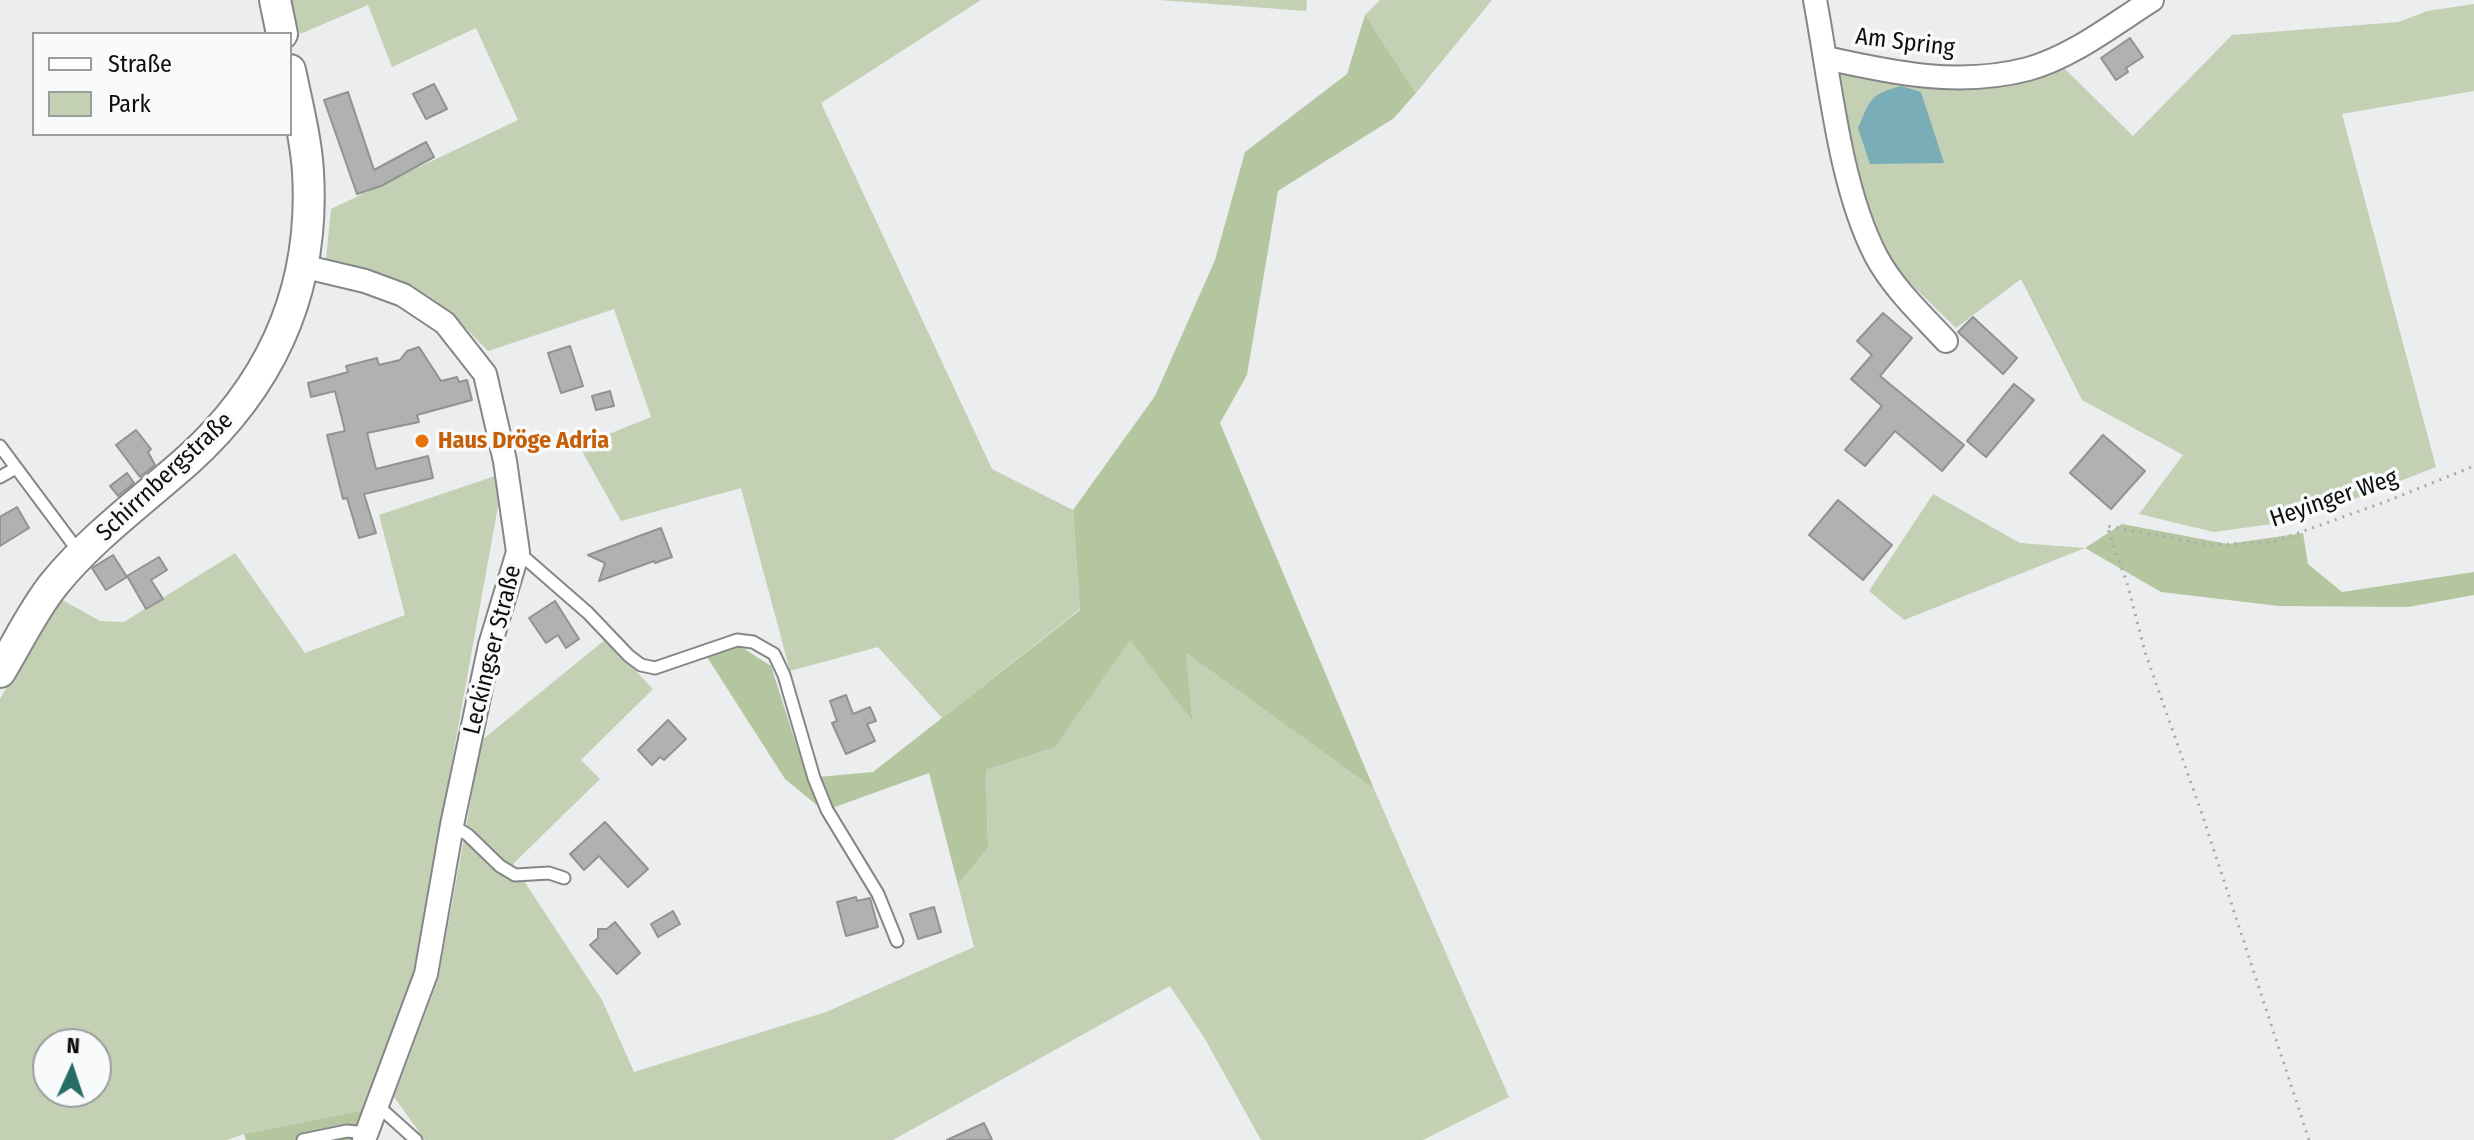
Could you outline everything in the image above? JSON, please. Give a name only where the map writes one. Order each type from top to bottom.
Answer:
[{"type":"street","points":[[275,0],[282,32]]},
{"type":"street","name":"Am Spring","points":[[1815,0],[1849,184],[1876,256],[1899,289],[1946,341]]},
{"type":"street","name":"Am Spring","points":[[1826,58],[1887,72],[1937,78],[1989,76],[2029,69],[2067,52],[2152,0]]},
{"type":"street","points":[[292,81],[308,172],[308,223],[302,266]]},
{"type":"street","name":"Leckingser Straße","points":[[302,266],[365,281],[403,295],[445,323],[485,374],[505,461],[518,552],[490,645],[452,825],[426,974],[365,1137]]},
{"type":"street","name":"Schirrnbergstraße","points":[[0,672],[52,586],[81,555],[190,458],[233,414],[266,367],[283,332],[302,266]]},
{"type":"lane","points":[[0,446],[81,555]]},
{"type":"lane","points":[[0,477],[16,468]]},
{"type":"lane","points":[[518,552],[588,613],[641,665],[655,668],[737,640],[753,642],[774,654],[784,675],[814,778],[827,810],[878,894],[897,941]]},
{"type":"lane","points":[[452,825],[515,875],[539,873],[564,878]]},
{"type":"lane","points":[[377,1104],[416,1140]]},
{"type":"lane","points":[[303,1140],[347,1131],[365,1137]]},
{"type":"path","name":"Heyinger Weg","points":[[2309,1140],[2201,811],[2145,652],[2128,586],[2107,526],[2209,545],[2273,542],[2474,466]]},
{"type":"green space","points":[[290,0],[981,0],[821,103],[992,469],[1073,510],[1080,609],[942,718],[878,647],[790,671],[741,488],[621,521],[579,446],[651,417],[614,309],[488,351],[447,309],[386,275],[326,259],[331,209],[518,120],[476,28],[392,67],[368,5],[300,34]]},
{"type":"green space","points":[[1159,0],[1307,0],[1306,11]]},
{"type":"green space","points":[[1380,0],[1492,0],[1416,93],[1365,15]]},
{"type":"green space","points":[[2474,4],[2474,91],[2342,114],[2436,467],[2301,520],[2214,532],[2139,514],[2183,455],[2082,400],[2021,279],[1956,328],[1881,255],[1854,182],[1833,71],[2060,64],[2133,136],[2232,35],[2399,22],[2427,11]]},
{"type":"green space","points":[[1365,15],[1416,93],[1394,118],[1278,191],[1247,375],[1220,423],[1374,789],[1186,653],[1192,721],[1130,640],[1055,747],[986,770],[988,848],[958,885],[929,773],[824,811],[785,779],[707,657],[738,645],[771,666],[807,778],[873,772],[1080,610],[1073,510],[1155,396],[1215,260],[1245,152],[1347,74]]},
{"type":"green space","points":[[504,473],[414,971],[364,1110],[227,1140],[0,1140],[0,699],[59,598],[100,621],[124,622],[235,553],[305,653],[405,615],[379,515]]},
{"type":"green space","points":[[1933,494],[2020,543],[2085,548],[1904,620],[1869,591]]},
{"type":"green space","points":[[2122,524],[2228,544],[2303,533],[2308,564],[2342,592],[2474,572],[2474,595],[2408,607],[2279,606],[2161,592],[2085,548]]},
{"type":"green space","points":[[606,639],[653,689],[581,760],[600,779],[513,864],[602,1000],[634,1072],[826,1012],[974,947],[958,885],[988,848],[986,770],[1055,747],[1130,639],[1191,720],[1186,653],[1374,789],[1509,1097],[1423,1140],[1261,1140],[1205,1039],[1170,986],[893,1140],[425,1140],[394,1097],[438,980],[482,740]]},
{"type":"green space","points":[[364,1110],[353,1140],[246,1140],[244,1134]]},
{"type":"water","points":[[1901,86],[1921,92],[1944,163],[1870,164],[1858,128],[1865,111],[1877,95]]},
{"type":"building","points":[[2130,38],[2143,57],[2126,68],[2128,72],[2116,80],[2101,58]]},
{"type":"building","points":[[434,84],[447,109],[426,119],[413,94]]},
{"type":"building","points":[[348,92],[374,170],[426,142],[434,157],[381,186],[357,194],[324,100]]},
{"type":"building","points":[[1883,313],[1912,338],[1880,376],[1964,445],[1942,471],[1895,431],[1865,466],[1845,450],[1882,406],[1851,379],[1872,355],[1857,341]]},
{"type":"building","points":[[1973,317],[2017,358],[2003,374],[1958,332]]},
{"type":"building","points":[[570,346],[583,386],[561,393],[548,353]]},
{"type":"building","points":[[419,347],[441,381],[457,377],[459,382],[467,380],[472,400],[417,415],[419,422],[367,433],[376,469],[428,456],[433,478],[364,494],[376,533],[359,538],[347,498],[343,499],[327,435],[345,431],[335,391],[311,397],[308,383],[348,372],[346,366],[377,358],[379,365],[400,360],[407,351]]},
{"type":"building","points":[[2014,384],[2034,400],[1986,457],[1967,441]]},
{"type":"building","points":[[610,391],[614,406],[596,410],[592,396]]},
{"type":"building","points":[[136,430],[151,449],[148,452],[155,465],[140,477],[116,445]]},
{"type":"building","points":[[2103,435],[2145,471],[2111,509],[2070,473]]},
{"type":"building","points":[[127,473],[134,483],[118,496],[110,486]]},
{"type":"building","points":[[1838,500],[1892,545],[1863,580],[1809,535]]},
{"type":"building","points":[[17,507],[29,528],[0,546],[0,517]]},
{"type":"building","points":[[661,528],[672,557],[599,581],[605,563],[588,555]]},
{"type":"building","points":[[113,555],[127,577],[106,590],[92,568]]},
{"type":"building","points":[[159,557],[167,570],[151,580],[163,599],[146,609],[127,576]]},
{"type":"building","points":[[555,601],[579,639],[566,648],[558,635],[546,643],[529,618]]},
{"type":"building","points":[[846,695],[853,714],[870,707],[876,721],[867,724],[875,741],[846,754],[832,723],[837,721],[830,701]]},
{"type":"building","points":[[668,720],[686,739],[664,760],[660,757],[652,765],[638,750]]},
{"type":"building","points":[[605,822],[648,869],[628,887],[599,856],[584,870],[570,854]]},
{"type":"building","points":[[856,897],[857,901],[870,898],[878,927],[846,936],[837,902]]},
{"type":"building","points":[[934,907],[941,932],[918,939],[910,914]]},
{"type":"building","points":[[673,911],[680,924],[658,937],[651,924]]},
{"type":"building","points":[[615,922],[640,953],[617,974],[590,945],[598,938],[598,929],[607,929]]},
{"type":"building","points":[[984,1123],[992,1140],[947,1140]]},
{"type":"place","name":"Haus Dröge Adria","points":[[422,441]]}]
